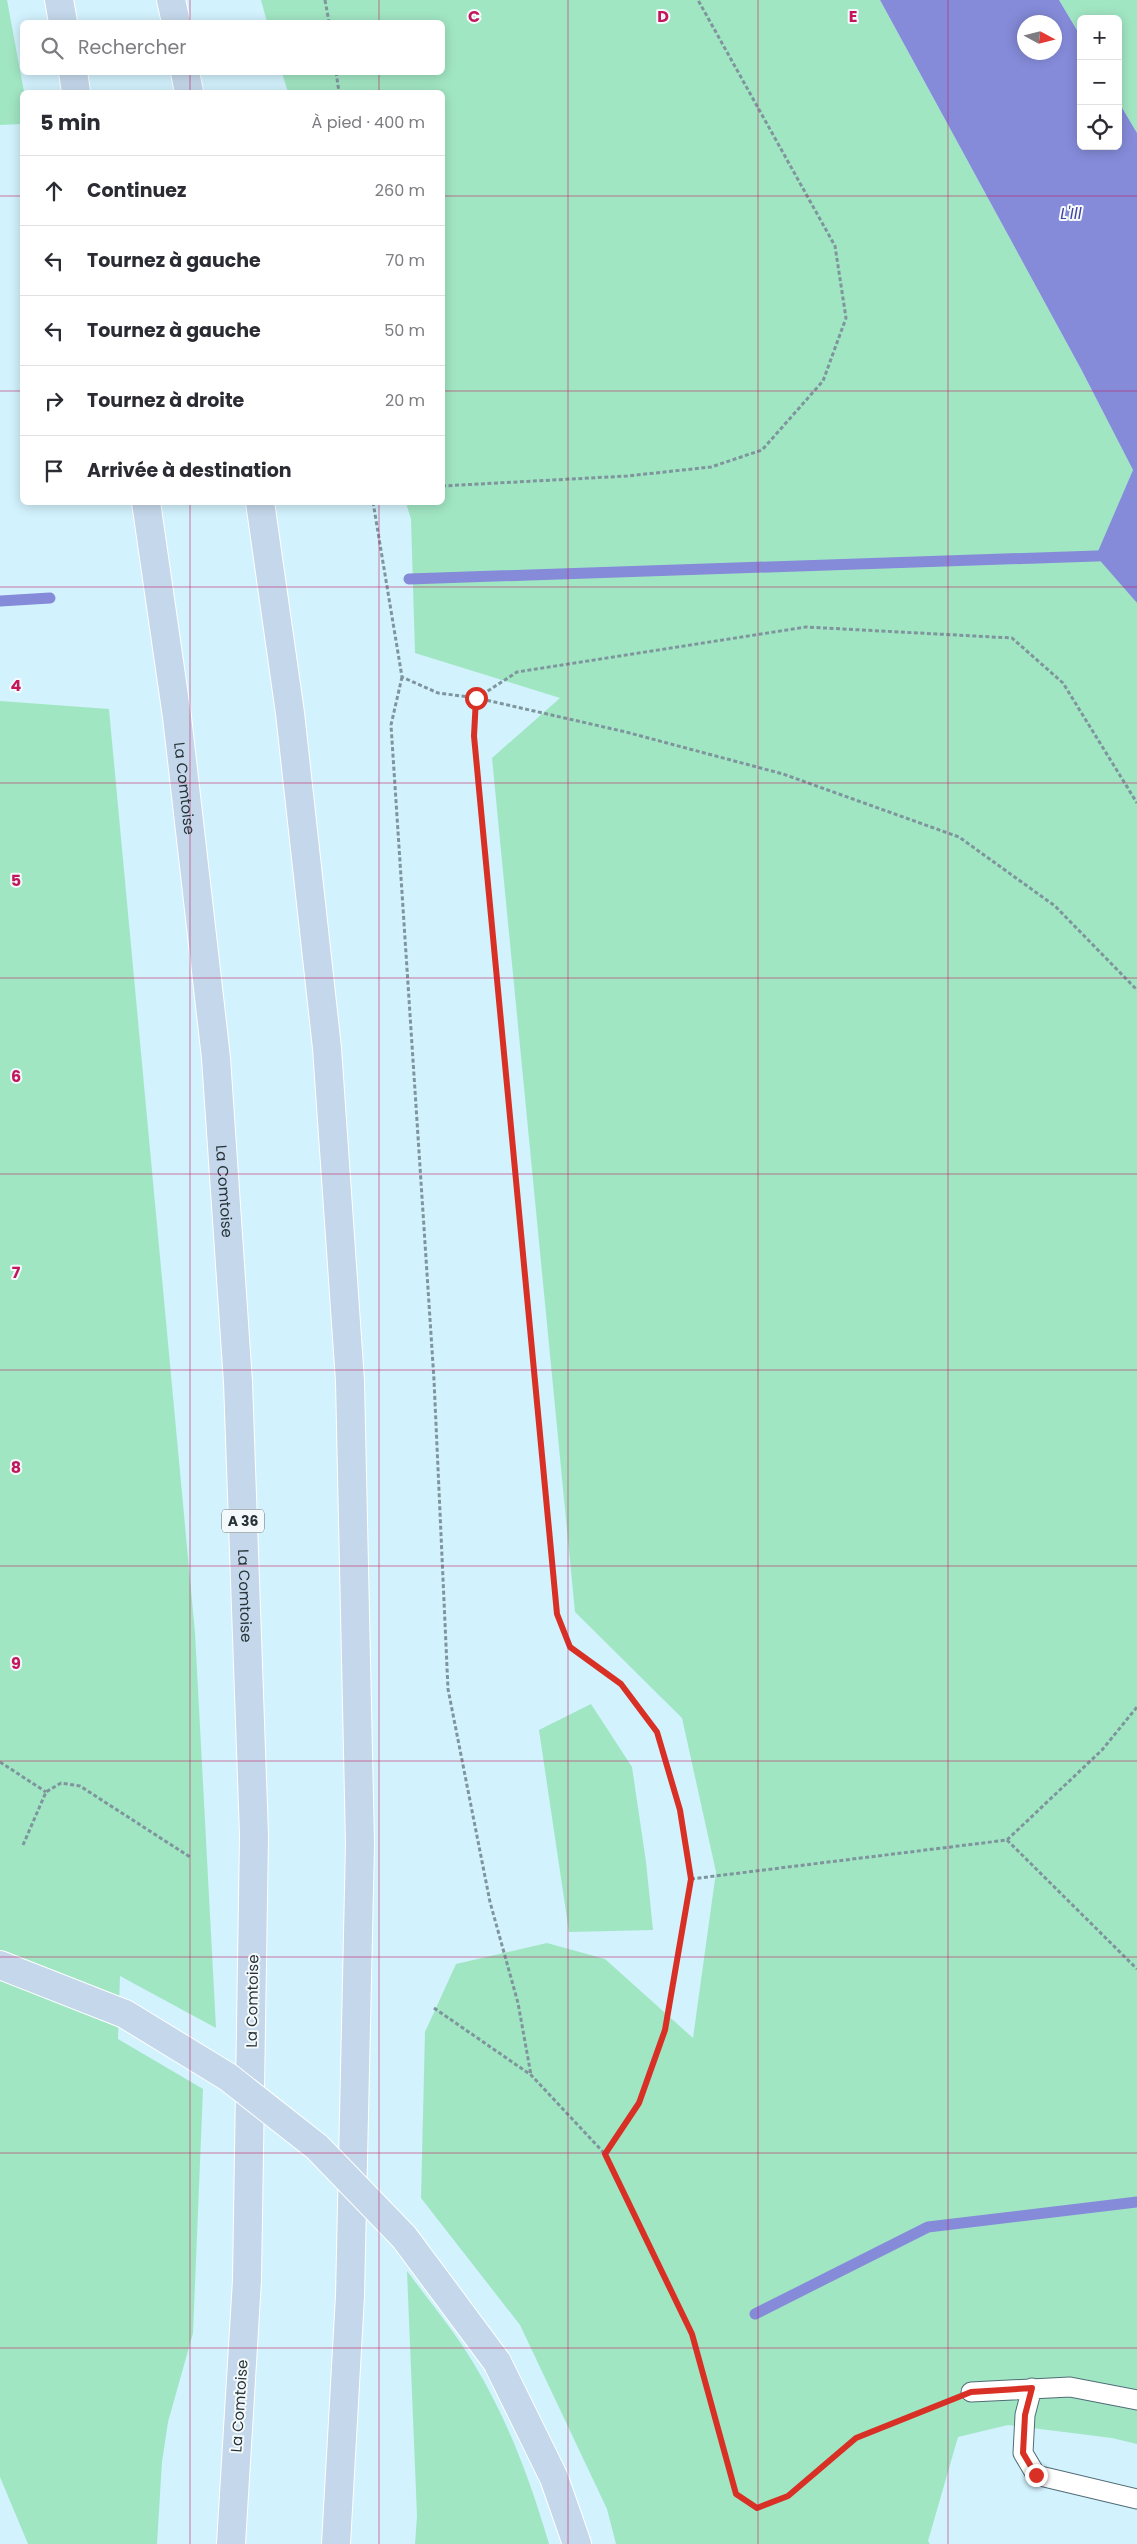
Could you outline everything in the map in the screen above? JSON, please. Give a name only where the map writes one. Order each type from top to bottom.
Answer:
[{"type":"highway","points":[[59,0],[63,20]]},
{"type":"highway","points":[[171,0],[176,20]]},
{"type":"highway","points":[[73,75],[76,90]]},
{"type":"highway","points":[[186,75],[189,90]]},
{"type":"highway","name":"La Comtoise","points":[[146,505],[177,717],[216,1058],[238,1382],[254,1835],[247,2280],[231,2544]]},
{"type":"highway","points":[[260,505],[290,713],[326,1039],[350,1381],[360,1844],[350,2296],[336,2544]]},
{"type":"highway","points":[[9,1968],[125,2014],[228,2078],[317,2147],[404,2236],[497,2362],[554,2478],[577,2544]]},
{"type":"lane","points":[[971,2392],[1070,2387],[1137,2400]]},
{"type":"lane","points":[[1032,2388],[1025,2415],[1023,2453],[1036,2475],[1137,2499]]},
{"type":"path","points":[[325,0],[329,20]]},
{"type":"path","points":[[445,486],[626,476],[711,467],[762,450],[823,381],[846,318],[835,246],[698,0]]},
{"type":"path","points":[[336,75],[339,90]]},
{"type":"path","points":[[373,505],[402,677],[391,725],[433,1370],[448,1689],[490,1902],[518,2003],[531,2075]]},
{"type":"path","points":[[476,698],[517,672],[806,627],[1012,638],[1063,683],[1137,803]]},
{"type":"path","points":[[402,677],[438,693],[476,698],[626,732],[783,774],[959,836],[1056,906],[1137,990]]},
{"type":"path","points":[[476,698],[474,736],[557,1614],[570,1647],[621,1684],[657,1732],[680,1810],[691,1879],[665,2030],[639,2103],[605,2154]]},
{"type":"path","points":[[691,1879],[1007,1840],[1102,1750],[1137,1707]]},
{"type":"path","points":[[0,1762],[46,1792]]},
{"type":"path","points":[[24,1845],[46,1792],[61,1783],[80,1786],[190,1857]]},
{"type":"path","points":[[1007,1840],[1137,1969]]},
{"type":"path","points":[[434,2008],[531,2075],[605,2154],[692,2334],[736,2494],[757,2508],[788,2496],[856,2438],[971,2392]]},
{"type":"green space","points":[[0,0],[7,0],[24,90],[20,90],[20,124],[0,125]]},
{"type":"green space","points":[[261,0],[880,0],[1081,369],[1133,470],[1097,556],[1137,603],[1137,2444],[1112,2438],[1008,2425],[958,2437],[928,2541],[930,2544],[616,2544],[607,2509],[520,2325],[421,2198],[425,2032],[456,1964],[547,1943],[605,1959],[693,2038],[716,1872],[682,1718],[575,1612],[492,758],[560,698],[415,653],[411,519],[407,505],[445,505],[445,90],[287,90],[283,75],[445,75],[445,20],[266,20]]},
{"type":"green space","points":[[1059,0],[1137,0],[1137,133],[1122,108],[1122,15],[1077,15],[1077,30]]},
{"type":"green space","points":[[0,701],[109,709],[195,1633],[216,2028],[120,1976],[118,2039],[203,2089],[193,2333],[168,2422],[162,2462],[157,2544],[28,2544],[0,2477]]},
{"type":"green space","points":[[591,1704],[632,1767],[646,1862],[653,1930],[569,1932],[539,1730]]},
{"type":"green space","points":[[407,2271],[459,2340],[498,2407],[518,2452],[549,2544],[415,2544],[417,2516]]},
{"type":"water","name":"L'Ill","points":[[880,0],[1059,0],[1077,30],[1077,150],[1122,150],[1122,108],[1137,133],[1137,603],[1096,556],[1133,470],[1081,369]]},
{"type":"waterway","points":[[409,579],[1096,556],[1117,555],[1137,550]]},
{"type":"waterway","points":[[0,601],[50,598]]},
{"type":"waterway","points":[[755,2314],[928,2227],[1137,2202]]},
{"type":"route","points":[[476,698],[474,736],[557,1614],[570,1647],[621,1684],[657,1732],[680,1810],[691,1879],[665,2030],[639,2103],[605,2154],[692,2334],[736,2494],[757,2508],[788,2496],[856,2438],[971,2392],[1032,2388],[1025,2415],[1023,2453],[1036,2475]]}]
